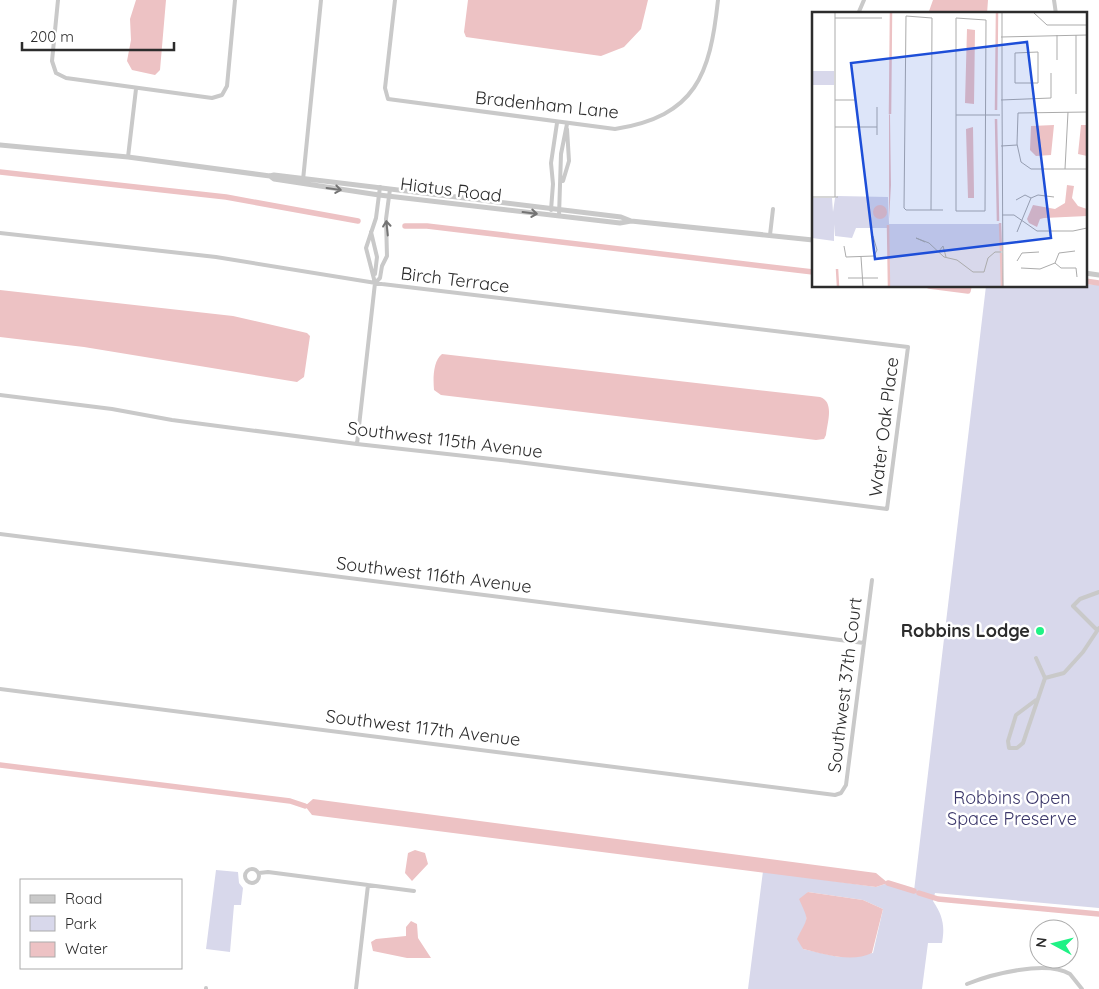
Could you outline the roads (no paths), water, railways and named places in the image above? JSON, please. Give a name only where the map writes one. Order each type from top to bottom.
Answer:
[{"type":"street","points":[[58,0],[52,61],[56,73],[66,78],[212,98],[222,95],[227,86],[235,0]]},
{"type":"street","points":[[303,181],[321,0]]},
{"type":"street","name":"Bradenham Lane","points":[[396,0],[385,88],[388,99],[615,129],[635,126],[661,117],[682,102],[693,89],[705,67],[713,44],[718,0]]},
{"type":"street","points":[[859,12],[864,0]]},
{"type":"street","points":[[128,157],[136,89]]},
{"type":"street","points":[[550,215],[553,155],[557,122]]},
{"type":"street","points":[[562,186],[567,172],[567,124]]},
{"type":"street","points":[[559,213],[562,186],[561,156],[567,124]]},
{"type":"street","name":"Hiatus Road","points":[[0,145],[128,157],[270,176],[274,180],[380,187],[551,209],[559,213],[620,223],[631,221],[812,240]]},
{"type":"street","points":[[553,155],[568,156]]},
{"type":"street","name":"Hiatus Road","points":[[303,181],[379,195],[550,215],[559,213]]},
{"type":"street","points":[[357,444],[375,283],[366,248],[376,218],[380,187]]},
{"type":"street","points":[[375,283],[380,278],[382,266],[388,256],[386,219],[390,189]]},
{"type":"street","points":[[770,235],[773,209]]},
{"type":"street","points":[[371,232],[377,257],[374,276]]},
{"type":"street","name":"Birch Terrace","points":[[0,233],[207,256],[375,283],[908,347]]},
{"type":"street","points":[[377,257],[388,256]]},
{"type":"street","points":[[1086,273],[1099,275]]},
{"type":"street","name":"Water Oak Place","points":[[888,509],[908,347]]},
{"type":"street","name":"Southwest 115th Avenue","points":[[0,395],[357,444],[586,470],[888,509]]},
{"type":"street","name":"Southwest 116th Avenue","points":[[0,534],[864,643]]},
{"type":"street","name":"Southwest 37th Court","points":[[841,793],[846,785],[872,580]]},
{"type":"street","points":[[1045,678],[1064,673],[1083,652],[1098,629],[1073,606],[1080,600],[1099,592]]},
{"type":"street","points":[[1036,658],[1045,678],[1020,746],[1010,748],[1008,741],[1016,715],[1036,700]]},
{"type":"street","name":"Southwest 117th Avenue","points":[[0,689],[835,795],[841,793]]},
{"type":"street","points":[[259,873],[268,872],[414,890]]},
{"type":"street","points":[[356,989],[368,885]]},
{"type":"street","points":[[967,984],[999,972],[1021,969],[1065,971],[1076,979],[1082,989]]},
{"type":"water","points":[[136,0],[166,0],[160,70],[155,75],[132,70],[127,61],[131,40],[130,19]]},
{"type":"water","points":[[468,0],[648,0],[641,29],[624,47],[601,56],[466,37],[464,32]]},
{"type":"water","points":[[933,0],[988,0],[987,12],[929,12]]},
{"type":"water","points":[[0,290],[233,316],[307,333],[310,336],[304,377],[297,382],[84,347],[0,337]]},
{"type":"water","points":[[442,354],[820,397],[825,400],[829,408],[826,435],[824,439],[816,440],[441,395],[434,390],[434,370]]},
{"type":"water","points":[[313,799],[876,873],[888,883],[876,887],[312,815],[305,806]]},
{"type":"water","points":[[415,850],[425,853],[428,864],[412,881],[405,873],[408,853]]},
{"type":"water","points":[[808,892],[863,900],[883,909],[872,953],[864,956],[847,957],[803,949],[797,939],[806,922],[806,915],[799,899]]},
{"type":"water","points":[[411,921],[417,924],[418,938],[431,958],[407,958],[373,951],[371,942],[376,939],[406,936],[406,927]]},
{"type":"waterway","points":[[0,172],[226,197],[358,221]]},
{"type":"waterway","points":[[405,226],[427,226],[812,272]]},
{"type":"waterway","points":[[1086,281],[1099,283]]},
{"type":"waterway","points":[[945,288],[968,291],[969,288]]},
{"type":"waterway","points":[[0,765],[290,801],[305,806]]},
{"type":"waterway","points":[[888,883],[914,891]]},
{"type":"waterway","points":[[919,893],[938,899],[1099,914]]},
{"type":"place","name":"Robbins Lodge","points":[[1040,631]]},
{"type":"park label","name":"Robbins Open Space Preserve","points":[[1012,808]]}]
